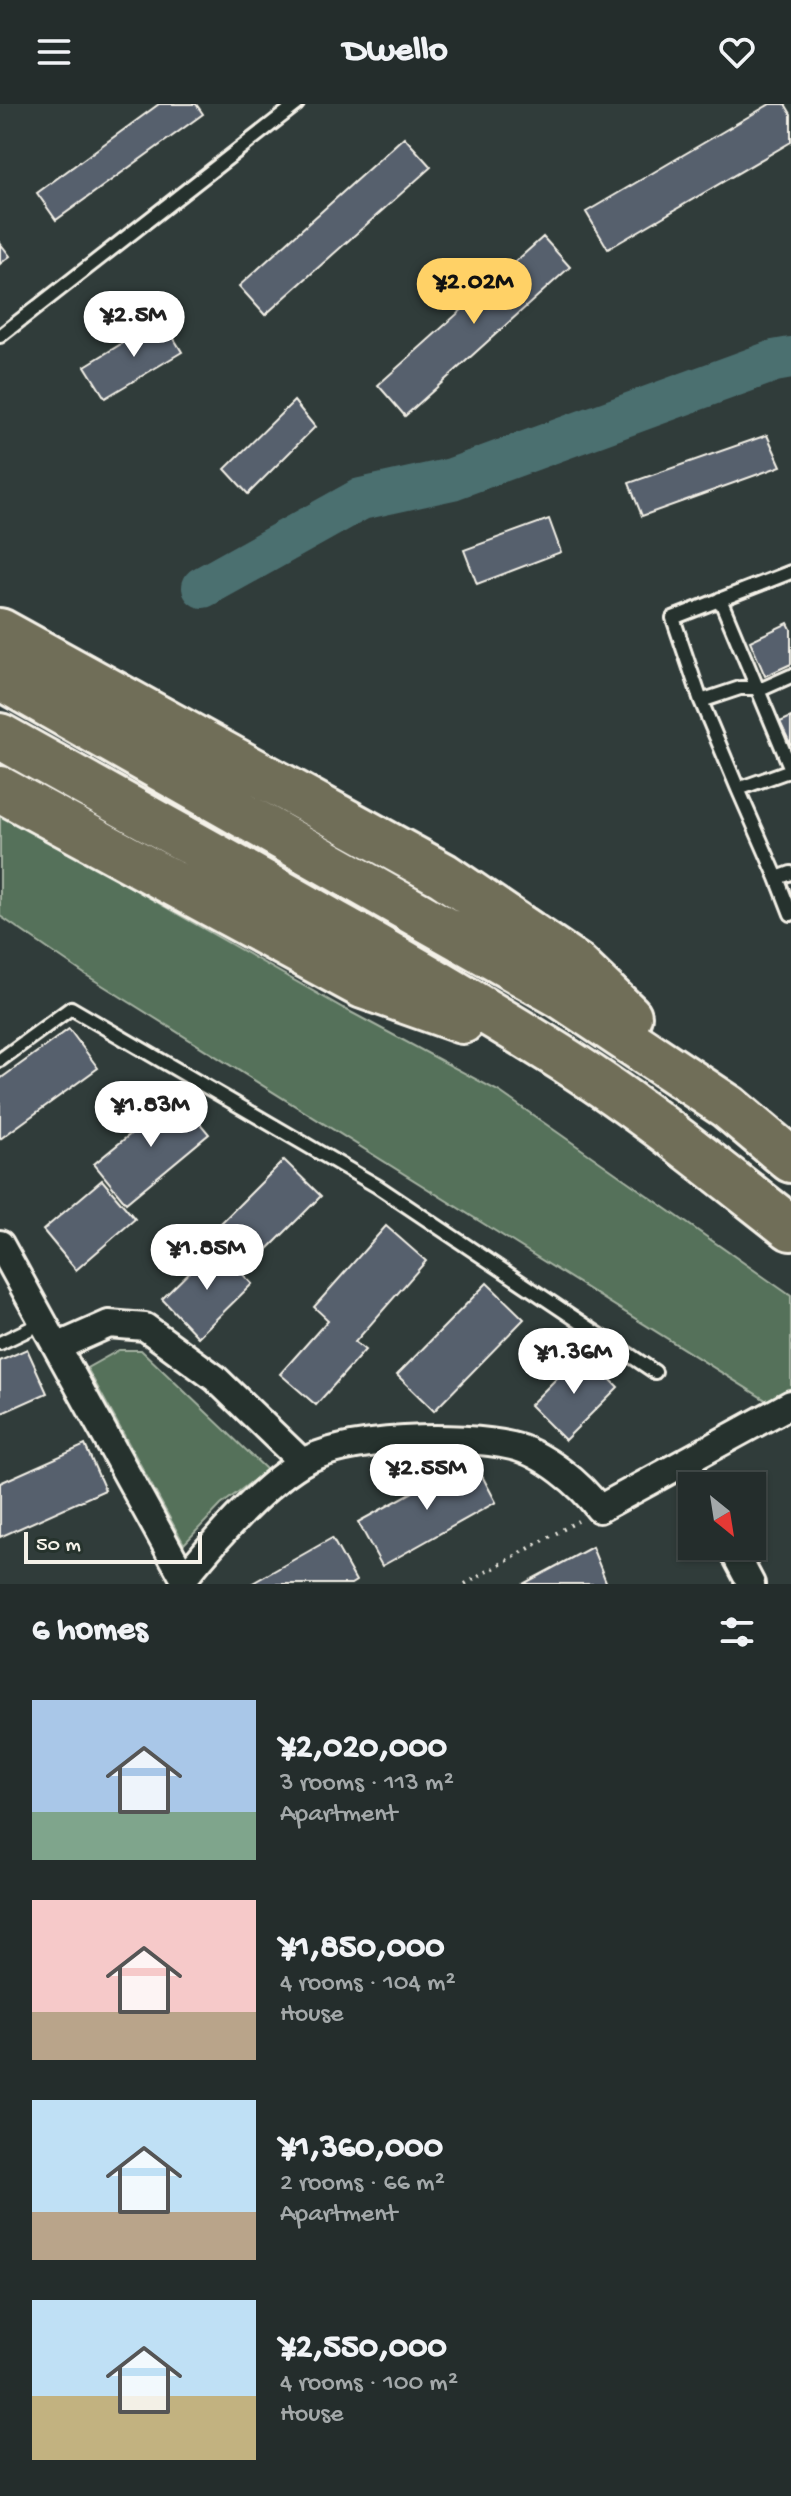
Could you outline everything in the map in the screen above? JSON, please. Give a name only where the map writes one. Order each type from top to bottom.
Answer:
[{"type":"highway","points":[[0,631],[443,875],[577,966],[728,1107],[791,1160]]},
{"type":"highway","points":[[0,677],[560,995],[728,1107]]},
{"type":"highway","points":[[0,736],[382,951],[554,1053],[683,1143],[791,1228]]},
{"type":"highway","points":[[0,789],[363,986],[554,1053]]},
{"type":"street","points":[[0,1244],[185,1581],[210,1545],[257,1498],[302,1462],[344,1447],[405,1440],[467,1440],[514,1446],[554,1466],[586,1492],[599,1509],[791,1404]]},
{"type":"street","points":[[57,1347],[109,1324],[145,1327],[215,1378],[302,1462]]},
{"type":"street","points":[[685,1462],[690,1472]]},
{"type":"street","points":[[738,1560],[751,1584]]},
{"type":"lane","points":[[0,336],[297,104]]},
{"type":"lane","points":[[791,572],[673,618],[701,701],[791,914]]},
{"type":"lane","points":[[720,599],[791,770],[738,789]]},
{"type":"lane","points":[[701,701],[740,688],[764,688],[791,676]]},
{"type":"lane","points":[[777,878],[791,873]]},
{"type":"lane","points":[[0,1060],[71,1008],[377,1186],[655,1372]]},
{"type":"lane","points":[[0,1343],[44,1322]]},
{"type":"path","points":[[465,1584],[599,1509]]},
{"type":"green space","points":[[0,813],[343,1008],[500,1092],[791,1296],[791,1416],[86,975],[0,916]]},
{"type":"green space","points":[[119,1350],[141,1350],[267,1470],[221,1505],[184,1544],[87,1368]]},
{"type":"building","points":[[159,104],[196,104],[203,114],[56,220],[37,193]]},
{"type":"building","points":[[770,104],[785,104],[791,114],[791,142],[608,249],[586,212]]},
{"type":"building","points":[[404,137],[431,167],[265,315],[239,286]]},
{"type":"building","points":[[543,237],[570,267],[405,416],[378,385]]},
{"type":"building","points":[[0,243],[10,256],[0,264]]},
{"type":"building","points":[[162,319],[182,352],[105,398],[85,366]]},
{"type":"building","points":[[294,401],[315,427],[248,494],[225,469]]},
{"type":"building","points":[[767,435],[781,466],[642,516],[629,483]]},
{"type":"building","points":[[549,519],[561,552],[477,584],[464,550]]},
{"type":"building","points":[[788,623],[791,629],[791,664],[765,676],[750,641]]},
{"type":"building","points":[[791,717],[791,745],[780,722]]},
{"type":"building","points":[[69,1029],[98,1068],[0,1139],[0,1079]]},
{"type":"building","points":[[177,1096],[209,1134],[126,1203],[94,1164]]},
{"type":"building","points":[[284,1160],[321,1196],[249,1268],[212,1232]]},
{"type":"building","points":[[102,1180],[135,1219],[76,1270],[43,1230]]},
{"type":"building","points":[[386,1226],[426,1261],[355,1342],[365,1350],[316,1405],[280,1374],[328,1320],[314,1307]]},
{"type":"building","points":[[216,1246],[252,1284],[198,1337],[162,1299]]},
{"type":"building","points":[[487,1283],[524,1319],[434,1411],[397,1375]]},
{"type":"building","points":[[27,1349],[47,1393],[0,1414],[0,1361]]},
{"type":"building","points":[[583,1352],[618,1387],[565,1440],[530,1405]]},
{"type":"building","points":[[85,1445],[105,1490],[0,1537],[0,1483]]},
{"type":"building","points":[[473,1459],[496,1502],[382,1566],[358,1522]]},
{"type":"building","points":[[332,1538],[356,1581],[351,1584],[251,1584]]},
{"type":"building","points":[[592,1547],[607,1584],[523,1584]]},
{"type":"waterway","points":[[203,587],[361,499],[452,479],[774,361],[791,358]]}]
